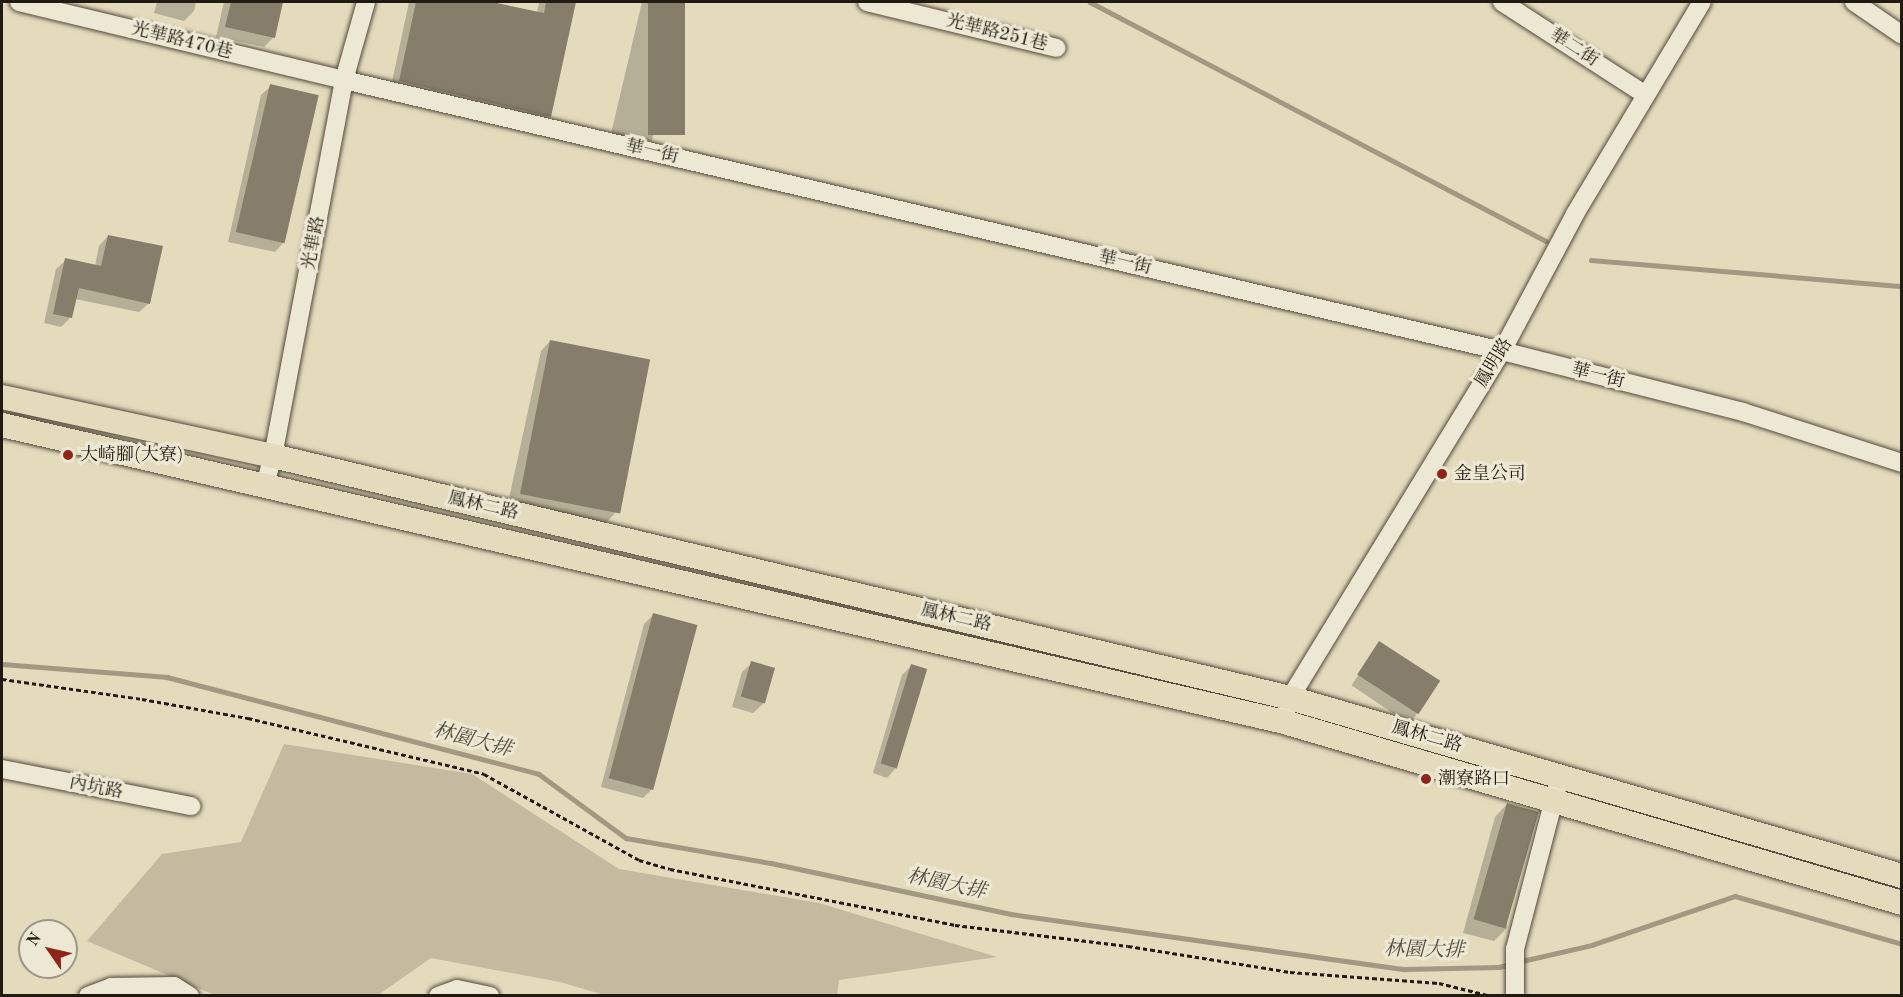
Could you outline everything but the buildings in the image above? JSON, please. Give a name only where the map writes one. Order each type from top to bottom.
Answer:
[{"type":"main road","name":"鳳林二路","points":[[2,397],[273,456],[1290,698],[1902,876]]},
{"type":"main road","name":"鳳林二路","points":[[2,425],[1284,722],[1902,903]]},
{"type":"street","name":"光華路470巷","points":[[19,2],[344,80]]},
{"type":"street","name":"光華路","points":[[265,485],[273,456],[344,80],[366,2]]},
{"type":"street","name":"光華路251巷","points":[[867,2],[1057,48]]},
{"type":"street","name":"華二街","points":[[1502,2],[1646,95]]},
{"type":"street","name":"鳳明路","points":[[1284,722],[1290,698],[1502,351],[1575,214],[1702,2]]},
{"type":"street","points":[[1854,2],[1902,35]]},
{"type":"street","name":"華一街","points":[[344,80],[1502,351],[1743,412],[1902,463]]},
{"type":"street","name":"內坑路","points":[[2,769],[190,806]]},
{"type":"street","points":[[1515,993],[1515,949],[1560,775]]},
{"type":"street","points":[[88,996],[111,987],[174,986],[190,996]]},
{"type":"street","points":[[438,996],[457,989],[490,996]]},
{"type":"path","points":[[2,679],[248,718],[484,774],[639,860],[670,869],[956,925],[1128,946],[1290,972],[1439,983],[1491,996]]},
{"type":"shaded area","points":[[284,744],[472,774],[619,869],[819,903],[997,957],[839,980],[837,996],[604,995],[560,982],[431,958],[378,995],[217,996],[87,941],[162,854],[241,842]]},
{"type":"waterway","points":[[1090,2],[1546,241]]},
{"type":"waterway","points":[[1591,260],[1902,286]]},
{"type":"waterway","name":"林園大排","points":[[2,664],[167,677],[539,774],[626,838],[771,863],[1011,914],[1404,969],[1499,967],[1510,964]]},
{"type":"waterway","name":"林園大排","points":[[1518,962],[1592,945],[1735,896],[1902,944]]},
{"type":"place","name":"大崎腳(大寮)","points":[[68,455]]},
{"type":"place","name":"金皇公司","points":[[1442,474]]},
{"type":"place","name":"潮寮路口","points":[[1426,779]]}]
